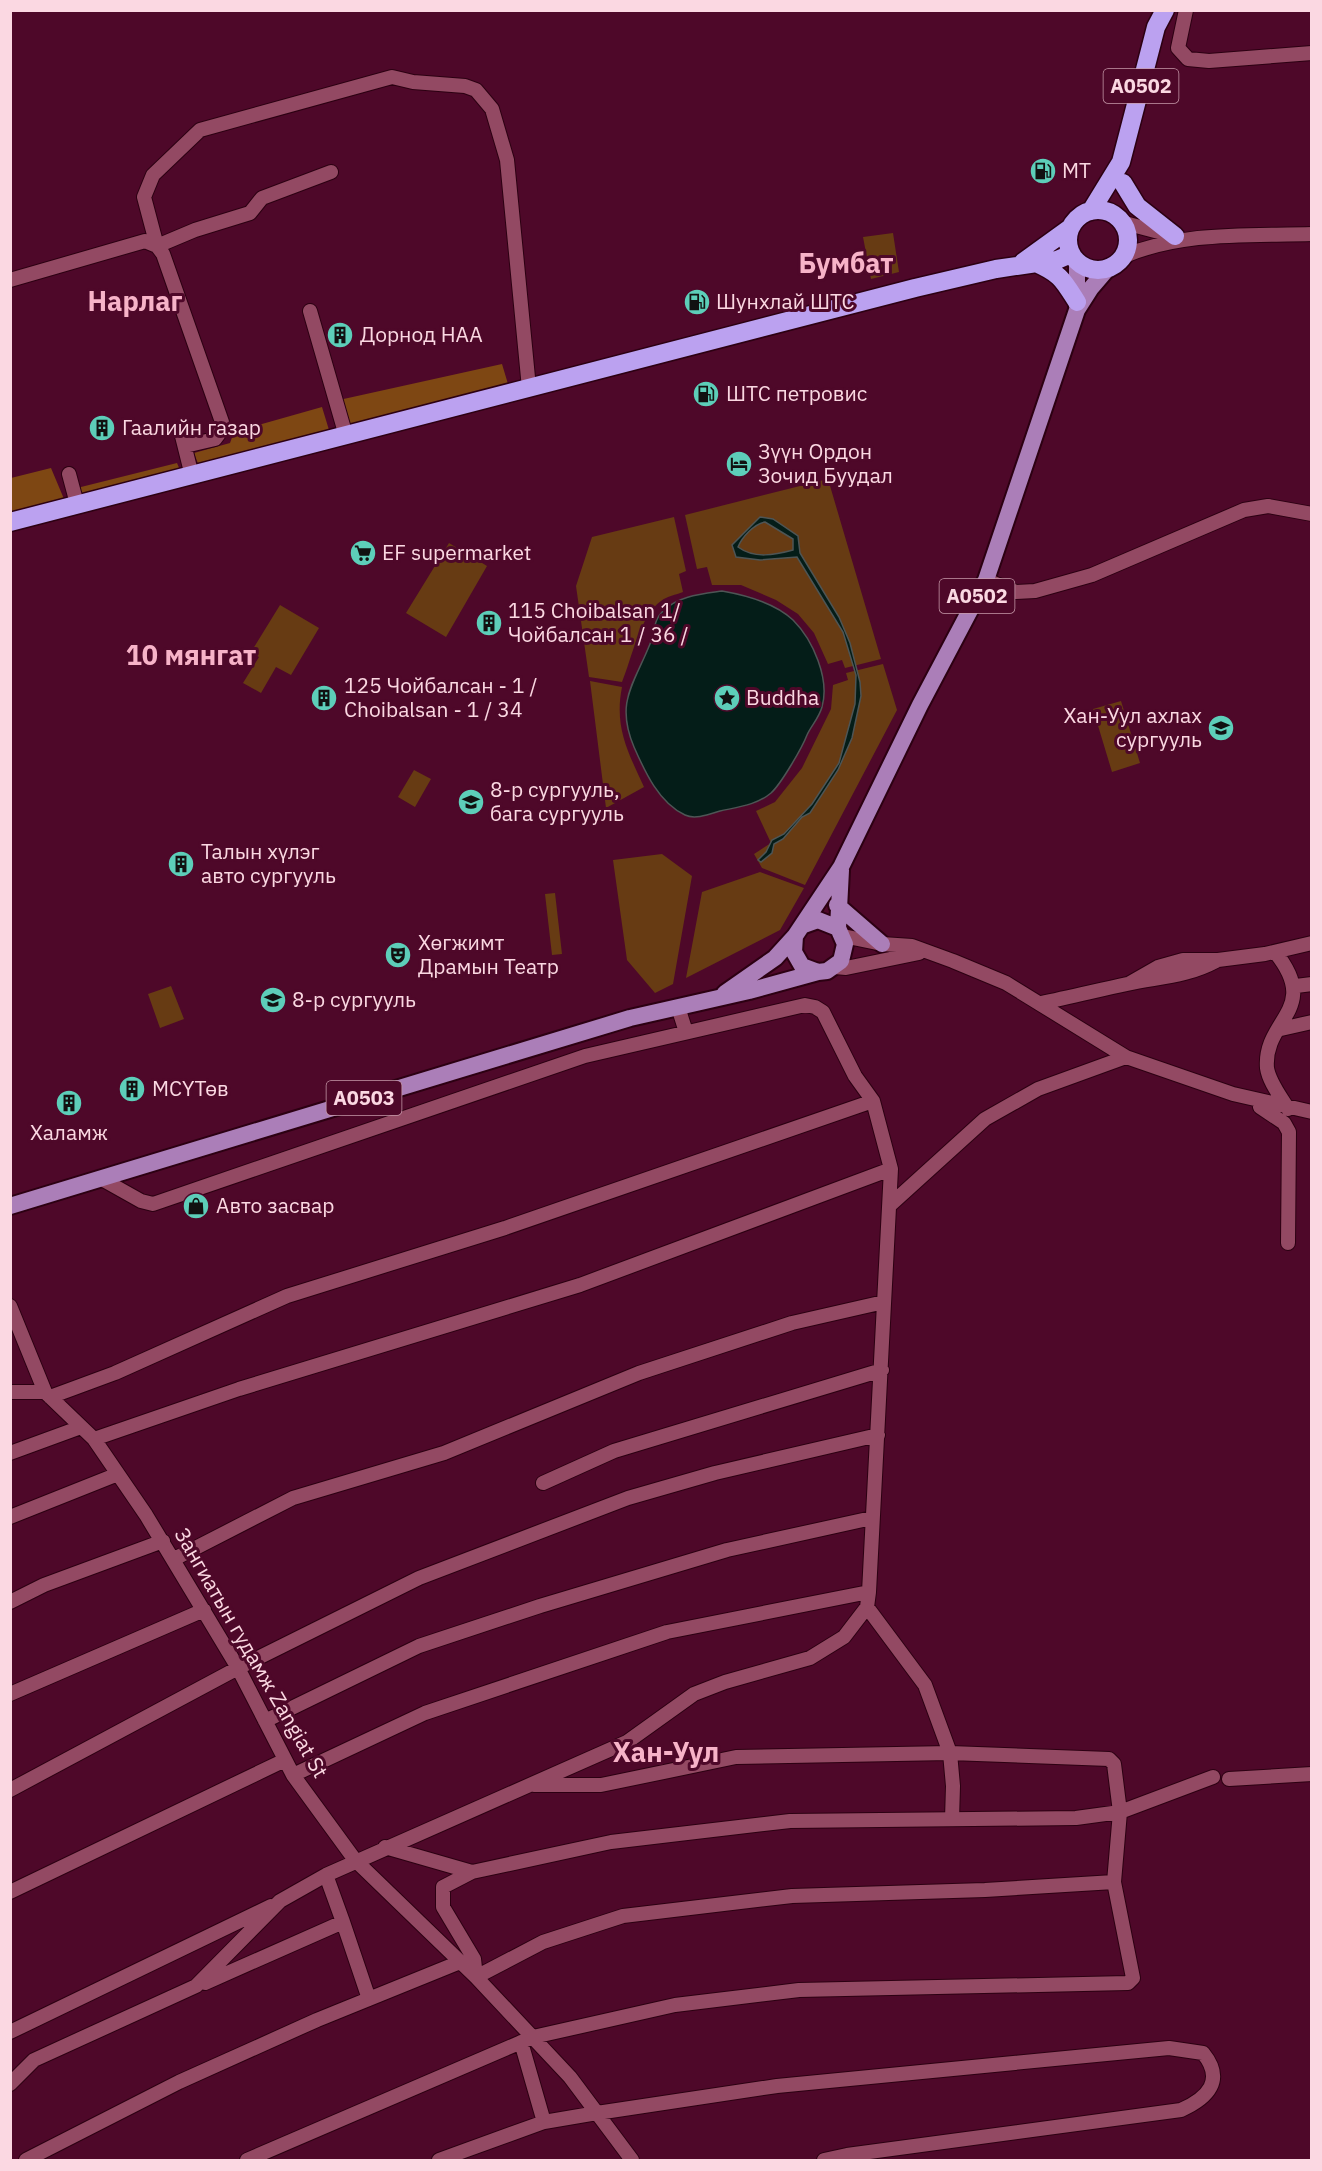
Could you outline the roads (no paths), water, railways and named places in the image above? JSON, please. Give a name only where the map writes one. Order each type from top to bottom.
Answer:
[{"type":"highway","name":"A0502","points":[[1074,258],[1068,237],[1070,228],[1075,220],[1091,211],[1121,162],[1157,16]]},
{"type":"highway","name":"A0502","points":[[1116,262],[1127,239],[1118,219],[1123,192],[1121,162]]},
{"type":"highway","points":[[1123,183],[1143,212],[1179,237]]},
{"type":"highway","points":[[1091,211],[1100,210],[1118,219]]},
{"type":"highway","points":[[1016,266],[1070,228]]},
{"type":"highway","points":[[10,522],[915,288],[1016,266],[1057,260],[1074,258],[1092,269],[1116,262]]},
{"type":"highway","points":[[1036,263],[1055,271],[1064,279],[1077,306]]},
{"type":"main road","name":"A0502","points":[[1074,258],[1077,306]]},
{"type":"main road","name":"A0502","points":[[800,930],[841,867],[920,705],[986,580],[1077,306],[1116,262]]},
{"type":"main road","name":"A0502","points":[[835,967],[845,953],[837,905],[841,867]]},
{"type":"main road","points":[[837,905],[882,944]]},
{"type":"main road","points":[[835,967],[818,972],[802,966],[794,952],[800,930],[818,920],[832,924],[841,932]]},
{"type":"main road","name":"A0503","points":[[719,998],[775,958],[800,930]]},
{"type":"main road","name":"A0503","points":[[10,1206],[630,1018],[818,972]]},
{"type":"street","points":[[1186,10],[1178,48],[1188,59],[1209,61],[1311,53]]},
{"type":"street","points":[[192,476],[183,439],[215,439],[221,431],[222,422],[190,327],[158,246],[144,197],[153,175],[200,130],[392,77],[413,82],[465,86],[476,90],[492,109],[507,160],[529,387]]},
{"type":"street","points":[[10,280],[145,241],[158,246],[195,230],[250,213],[262,198],[331,172]]},
{"type":"street","points":[[1118,219],[1179,237]]},
{"type":"street","points":[[1116,262],[1155,244],[1179,237],[1311,234]]},
{"type":"street","points":[[310,312],[346,436]]},
{"type":"street","points":[[69,474],[78,504]]},
{"type":"street","points":[[986,580],[1016,592],[1035,591],[1092,575],[1244,510],[1268,507],[1294,509],[1311,514]]},
{"type":"street","points":[[841,932],[882,944],[912,946],[1006,983],[1126,1057],[1233,1094],[1311,1112]]},
{"type":"street","points":[[1041,1003],[1130,983],[1172,978],[1196,972],[1218,960],[1275,952],[1311,943]]},
{"type":"street","points":[[1275,952],[1290,969],[1296,986],[1290,1015],[1268,1053],[1267,1070],[1288,1108]]},
{"type":"street","points":[[835,967],[846,968],[920,953],[936,955]]},
{"type":"street","points":[[1296,986],[1311,984]]},
{"type":"street","points":[[10,2032],[280,1901],[355,1860],[627,1742],[694,1694],[725,1682],[810,1658],[844,1637],[867,1607],[869,1592],[891,1169],[873,1101],[855,1076],[823,1012],[815,1007],[805,1005],[585,1056],[153,1204],[100,1178]]},
{"type":"street","points":[[678,1007],[686,1032]]},
{"type":"street","points":[[1281,1029],[1311,1022]]},
{"type":"street","points":[[889,1206],[985,1119],[1038,1089],[1126,1057]]},
{"type":"street","points":[[1233,1094],[1272,1113],[1284,1122],[1289,1132],[1288,1243]]},
{"type":"street","points":[[10,1392],[45,1391],[115,1372],[287,1296],[506,1228],[873,1101]]},
{"type":"street","points":[[94,1439],[239,1389],[580,1285],[891,1169]]},
{"type":"street","points":[[174,1559],[293,1498],[444,1453],[639,1373],[792,1323],[884,1302]]},
{"type":"street","name":"Зангиатын гудамж Zangiat St","points":[[10,1306],[45,1391],[94,1439],[163,1541],[238,1668],[293,1775],[355,1860],[476,1977],[527,2040],[570,2077],[632,2160]]},
{"type":"street","points":[[543,1483],[614,1451],[882,1370]]},
{"type":"street","points":[[10,1453],[81,1427]]},
{"type":"street","points":[[10,1790],[238,1668],[419,1578],[628,1498],[715,1473],[878,1435]]},
{"type":"street","points":[[10,1516],[118,1474]]},
{"type":"street","points":[[265,1721],[419,1646],[540,1606],[727,1550],[872,1518]]},
{"type":"street","points":[[10,1602],[44,1585],[163,1541]]},
{"type":"street","points":[[293,1775],[425,1713],[667,1632],[869,1592]]},
{"type":"street","points":[[867,1607],[925,1685],[950,1753],[953,1786],[952,1819]]},
{"type":"street","points":[[10,1694],[204,1610]]},
{"type":"street","points":[[247,2160],[527,2040],[675,2005],[799,1990],[1128,1983],[1133,1978],[1114,1882],[1120,1812],[1114,1764],[1108,1759],[950,1753],[736,1757],[601,1785],[528,1786]]},
{"type":"street","points":[[10,1892],[285,1760]]},
{"type":"street","points":[[1229,1779],[1311,1774]]},
{"type":"street","points":[[1114,1882],[985,1890],[792,1896],[623,1917],[543,1942],[476,1977],[474,1959],[443,1907],[443,1887],[472,1872],[611,1842],[790,1821],[1076,1818],[1120,1812],[1213,1777]]},
{"type":"street","points":[[385,1847],[472,1872]]},
{"type":"street","points":[[326,1875],[369,1998]]},
{"type":"street","points":[[196,1986],[280,1901]]},
{"type":"street","points":[[10,2084],[34,2060],[343,1922]]},
{"type":"street","points":[[26,2160],[180,2082],[369,1998],[460,1962]]},
{"type":"street","points":[[527,2040],[544,2122]]},
{"type":"street","points":[[440,2160],[544,2122],[777,2086],[1169,2049],[1203,2053],[1211,2062],[1213,2079],[1207,2094],[1198,2103],[1181,2110],[824,2160]]},
{"type":"place","name":"MT","points":[[1043,171]]},
{"type":"place","name":"Шунхлай ШТС","points":[[697,302]]},
{"type":"place","name":"Дорнод НАА","points":[[340,335]]},
{"type":"place","name":"ШТС петровис","points":[[706,394]]},
{"type":"place","name":"Гаалийн газар","points":[[102,428]]},
{"type":"place","name":"Зүүн Ордон Зочид Буудал","points":[[739,464]]},
{"type":"place","name":"EF supermarket","points":[[363,553]]},
{"type":"place","name":"115 Choibalsan 1/ Чойбалсан 1 / 36 /","points":[[489,623]]},
{"type":"place","name":"125 Чойбалсан - 1 / Choibalsan - 1 / 34","points":[[324,698]]},
{"type":"place","name":"Buddha","points":[[727,698]]},
{"type":"place","name":"Хан-Уул ахлах сургууль","points":[[1221,728]]},
{"type":"place","name":"8-р сургууль, бага сургууль","points":[[471,802]]},
{"type":"place","name":"Талын хүлэг авто сургууль","points":[[181,864]]},
{"type":"place","name":"Хөгжимт Драмын Театр","points":[[398,955]]},
{"type":"place","name":"8-р сургууль","points":[[273,1000]]},
{"type":"place","name":"МСҮТөв","points":[[132,1089]]},
{"type":"place","name":"Халамж","points":[[69,1103]]},
{"type":"place","name":"Авто засвар","points":[[196,1206]]},
{"type":"district","name":"Бумбат","points":[[846,264]]},
{"type":"district","name":"Нарлаг","points":[[135,302]]},
{"type":"district","name":"10 мянгат","points":[[191,656]]},
{"type":"district","name":"Хан-Уул","points":[[666,1753]]}]
